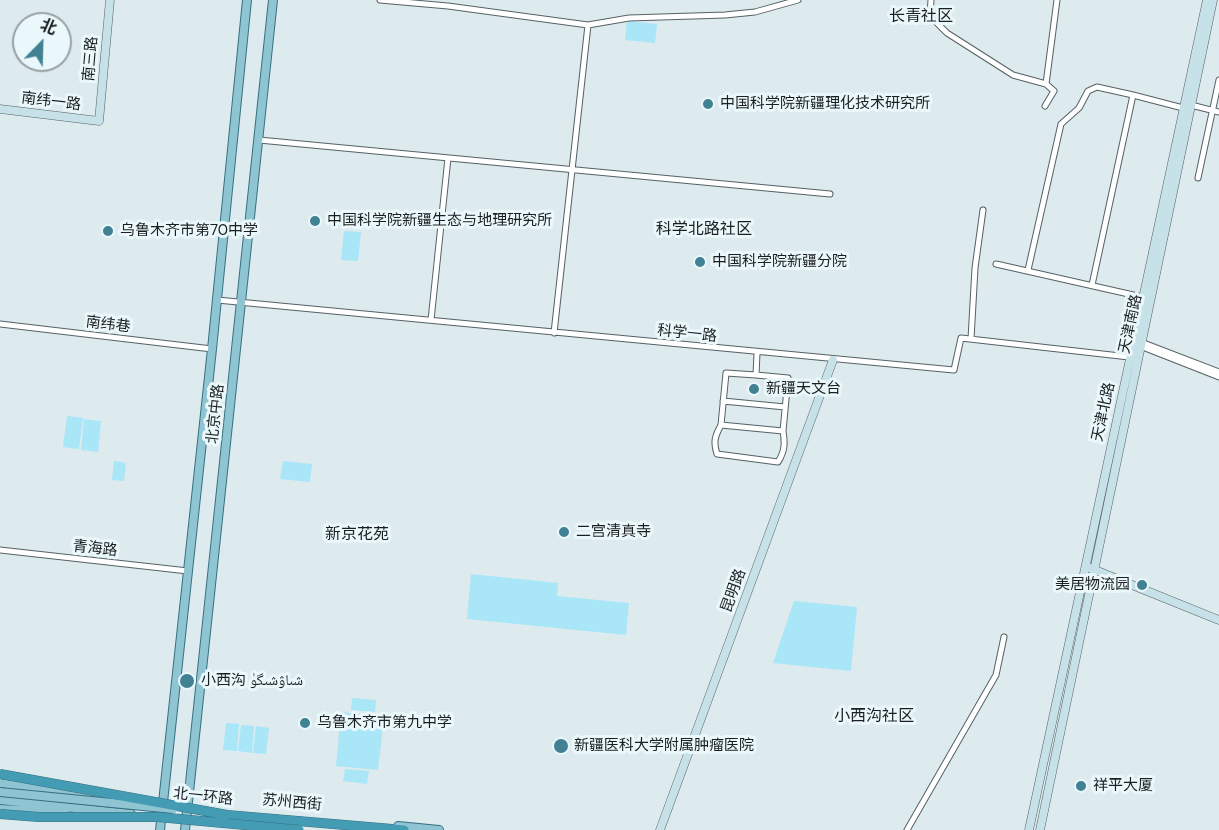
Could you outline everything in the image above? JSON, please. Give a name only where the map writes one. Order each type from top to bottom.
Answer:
[{"type":"highway","points":[[0,774],[227,815]]},
{"type":"highway","points":[[0,814],[39,817],[160,818]]},
{"type":"highway","name":"北一环路","points":[[227,815],[404,830]]},
{"type":"highway","name":"北一环路","points":[[160,818],[300,830]]},
{"type":"main road","name":"北京中路","points":[[160,830],[247,0]]},
{"type":"main road","name":"北京中路","points":[[186,826],[273,0]]},
{"type":"main road","name":"北一环路","points":[[1,787],[227,815]]},
{"type":"main road","points":[[1,787],[102,798]]},
{"type":"main road","name":"北一环路","points":[[0,801],[160,818]]},
{"type":"main road","name":"苏州西街","points":[[164,804],[439,830]]},
{"type":"main road","points":[[0,809],[81,813]]},
{"type":"main road","name":"苏州西街","points":[[160,818],[186,826],[255,830]]},
{"type":"street","name":"南三路","points":[[99,121],[110,0]]},
{"type":"street","points":[[380,0],[448,6],[588,25],[629,18],[755,12],[798,0]]},
{"type":"street","points":[[931,0],[930,16],[947,33],[1013,75],[1046,84],[1054,92],[1045,106]]},
{"type":"street","points":[[1046,84],[1057,0]]},
{"type":"street","points":[[1187,106],[1207,0]]},
{"type":"street","name":"天津南路","points":[[1040,830],[1117,436],[1141,344],[1151,278],[1187,106],[1213,0]]},
{"type":"street","points":[[554,333],[588,25]]},
{"type":"street","points":[[1198,178],[1216,111],[1219,81]]},
{"type":"street","points":[[1028,270],[1061,124],[1079,108],[1088,91],[1097,87],[1216,111]]},
{"type":"street","points":[[1092,285],[1133,95]]},
{"type":"street","name":"南纬一路","points":[[0,109],[99,121]]},
{"type":"street","points":[[259,140],[830,194]]},
{"type":"street","points":[[431,320],[448,158]]},
{"type":"street","points":[[983,210],[975,268],[971,339],[1129,357]]},
{"type":"street","points":[[996,264],[1142,297]]},
{"type":"street","name":"天津北路","points":[[1117,436],[1129,357],[1142,297],[1151,278]]},
{"type":"street","name":"科学一路","points":[[217,300],[954,370],[961,338],[971,339]]},
{"type":"street","name":"南纬巷","points":[[0,324],[212,349]]},
{"type":"street","points":[[1141,344],[1219,372]]},
{"type":"street","points":[[1141,344],[1219,377]]},
{"type":"street","points":[[756,375],[757,353]]},
{"type":"street","name":"昆明路","points":[[660,830],[833,360]]},
{"type":"street","points":[[726,372],[788,378],[783,431],[785,441],[783,453],[778,462],[717,454],[714,445],[715,436],[721,425],[723,401],[726,372]]},
{"type":"street","points":[[723,401],[785,407]]},
{"type":"street","points":[[721,425],[783,431]]},
{"type":"street","name":"青海路","points":[[0,550],[188,571]]},
{"type":"street","points":[[1029,830],[1090,568],[1219,620]]},
{"type":"street","points":[[907,830],[996,675],[1004,637]]},
{"type":"street","name":"苏州西街","points":[[102,798],[164,804]]},
{"type":"street","name":"苏州西街","points":[[0,801],[81,813],[160,818]]},
{"type":"shaded area","points":[[627,21],[657,24],[655,43],[625,40]]},
{"type":"shaded area","points":[[344,231],[361,232],[358,261],[341,260]]},
{"type":"shaded area","points":[[67,416],[83,418],[79,449],[63,447]]},
{"type":"shaded area","points":[[84,419],[101,421],[98,452],[81,450]]},
{"type":"shaded area","points":[[114,461],[126,463],[124,481],[112,480]]},
{"type":"shaded area","points":[[283,461],[312,464],[310,482],[280,479]]},
{"type":"shaded area","points":[[471,574],[558,583],[557,596],[629,603],[626,635],[467,619]]},
{"type":"shaded area","points":[[794,601],[857,607],[851,671],[773,663]]},
{"type":"shaded area","points":[[352,698],[376,700],[375,712],[351,710]]},
{"type":"shaded area","points":[[341,712],[384,717],[378,770],[336,766]]},
{"type":"shaded area","points":[[226,723],[239,724],[237,751],[223,750]]},
{"type":"shaded area","points":[[241,725],[254,726],[252,753],[238,751]]},
{"type":"shaded area","points":[[256,726],[269,728],[266,754],[253,753]]},
{"type":"shaded area","points":[[345,769],[369,771],[367,784],[343,781]]},
{"type":"place","name":"中国科学院新疆理化技术研究所","points":[[708,104]]},
{"type":"place","name":"中国科学院新疆生态与地理研究所","points":[[315,221]]},
{"type":"place","name":"乌鲁木齐市第70中学","points":[[108,231]]},
{"type":"place","name":"中国科学院新疆分院","points":[[700,262]]},
{"type":"place","name":"新疆天文台","points":[[754,389]]},
{"type":"place","name":"二宫清真寺","points":[[564,532]]},
{"type":"place","name":"美居物流园","points":[[1142,585]]},
{"type":"place","name":"小西沟 شىاۋشىگۈ","points":[[187,681]]},
{"type":"place","name":"乌鲁木齐市第九中学","points":[[305,723]]},
{"type":"place","name":"新疆医科大学附属肿瘤医院","points":[[561,746]]},
{"type":"place","name":"祥平大厦","points":[[1081,786]]},
{"type":"district","name":"长青社区","points":[[921,17]]},
{"type":"district","name":"科学北路社区","points":[[704,230]]},
{"type":"district","name":"新京花苑","points":[[357,535]]},
{"type":"district","name":"小西沟社区","points":[[874,717]]}]
